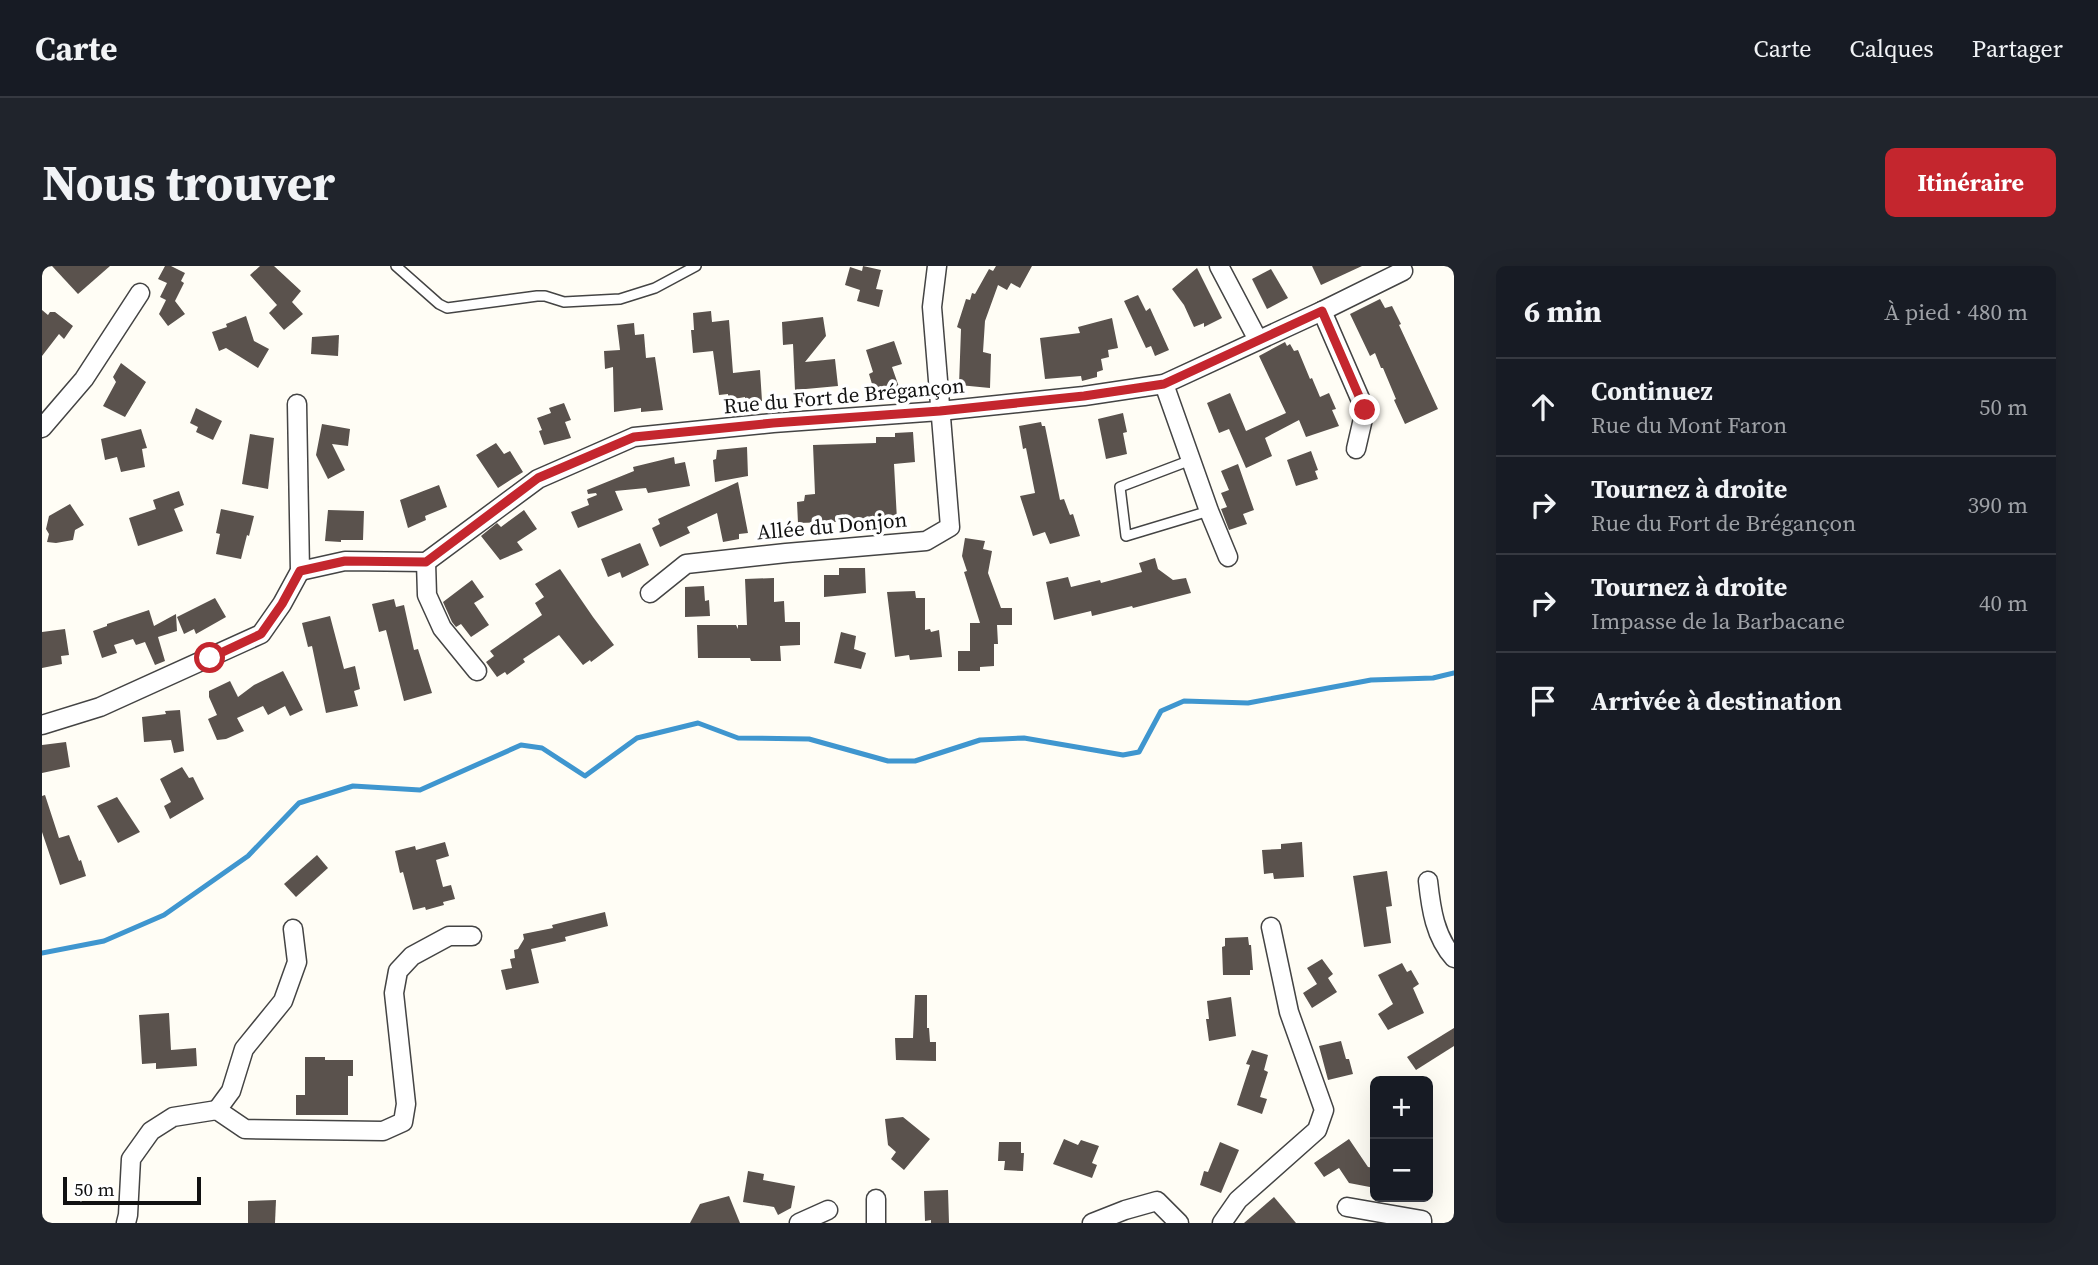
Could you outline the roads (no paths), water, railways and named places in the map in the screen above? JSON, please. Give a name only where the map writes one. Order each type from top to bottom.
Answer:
[{"type":"street","points":[[937,266],[932,307],[940,411]]},
{"type":"street","points":[[1219,266],[1258,340]]},
{"type":"street","points":[[1377,284],[1381,266]]},
{"type":"street","name":"Rue du Fort de Brégançon","points":[[426,562],[538,478],[634,437],[773,423],[940,411],[1084,396],[1164,384],[1402,271]]},
{"type":"street","points":[[42,428],[84,379],[140,293]]},
{"type":"street","points":[[1322,311],[1365,410],[1356,449]]},
{"type":"street","points":[[1164,384],[1228,557]]},
{"type":"street","points":[[42,725],[100,707],[261,634],[300,571],[297,404]]},
{"type":"street","name":"Allée du Donjon","points":[[650,593],[686,564],[926,541],[950,527],[940,411]]},
{"type":"street","points":[[300,571],[345,561],[426,562],[427,595],[442,628],[477,671]]},
{"type":"street","points":[[1428,881],[1431,911],[1444,947],[1454,958]]},
{"type":"street","points":[[1222,1223],[1238,1200],[1317,1130],[1324,1110],[1289,1013],[1271,927]]},
{"type":"street","points":[[217,1110],[231,1091],[244,1049],[283,1001],[297,962],[293,929]]},
{"type":"street","points":[[126,1223],[131,1159],[151,1131],[173,1117],[217,1110],[245,1129],[383,1131],[403,1122],[406,1104],[394,993],[398,971],[412,956],[449,936],[472,936]]},
{"type":"street","points":[[876,1199],[876,1223]]},
{"type":"street","points":[[1091,1223],[1157,1201],[1179,1223]]},
{"type":"street","points":[[1346,1207],[1422,1220],[1422,1223]]},
{"type":"street","points":[[799,1223],[828,1210]]},
{"type":"lane","points":[[396,266],[447,308],[537,296],[564,302],[620,299],[655,288],[696,266]]},
{"type":"lane","points":[[1191,460],[1120,487],[1126,536],[1209,511]]},
{"type":"waterway","points":[[42,953],[104,941],[164,915],[248,856],[299,803],[353,786],[420,790],[521,745],[542,748],[585,776],[637,738],[698,723],[738,738],[809,739],[888,761],[915,761],[980,740],[1024,738],[1123,755],[1139,752],[1161,711],[1184,701],[1248,703],[1371,680],[1433,678],[1454,673]]}]
